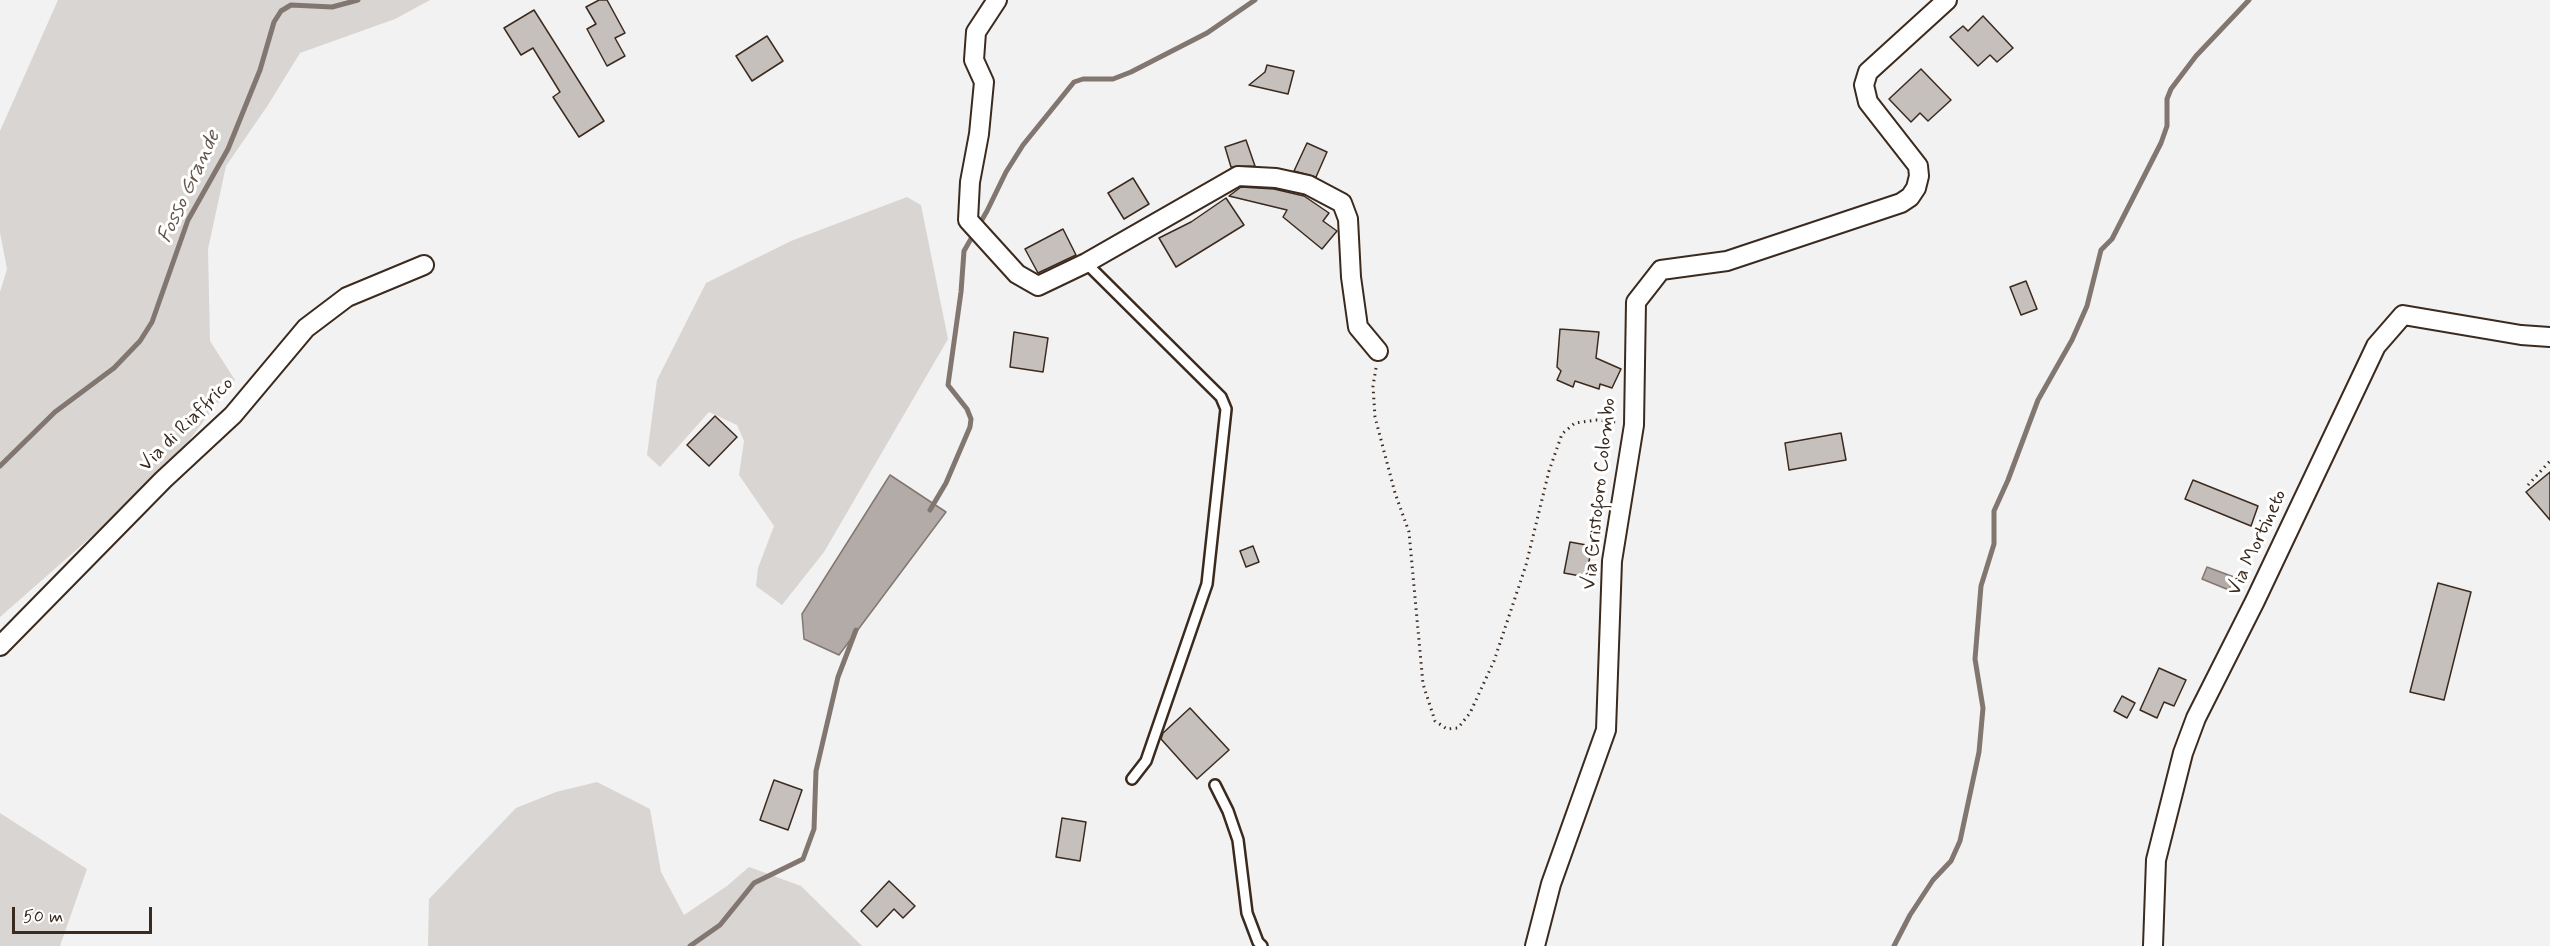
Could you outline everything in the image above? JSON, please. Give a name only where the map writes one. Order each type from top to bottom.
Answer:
[{"type":"street","points":[[996,0],[976,32],[974,60],[984,82],[979,134],[970,182],[968,220],[1017,274],[1038,286],[1086,263],[1238,176],[1276,177],[1308,185],[1342,203],[1348,219],[1351,277],[1358,327],[1378,351]]},
{"type":"street","name":"Via Cristoforo Colombo","points":[[1535,946],[1551,884],[1606,730],[1612,561],[1634,424],[1636,302],[1661,270],[1727,261],[1901,203],[1910,197],[1916,188],[1919,176],[1918,166],[1868,102],[1864,85],[1868,72],[1947,0]]},
{"type":"street","name":"Via di Riaffrico","points":[[0,646],[163,480],[233,416],[306,328],[347,297],[424,265]]},
{"type":"street","name":"Via Mortineto","points":[[2153,946],[2156,860],[2183,753],[2196,718],[2255,601],[2376,346],[2403,315],[2521,335],[2550,337]]},
{"type":"lane","points":[[1086,263],[1221,397],[1226,409],[1207,585],[1146,761],[1132,779]]},
{"type":"lane","points":[[1215,785],[1228,811],[1238,840],[1247,913],[1258,942],[1262,946]]},
{"type":"path","points":[[1378,351],[1373,386],[1375,417],[1395,493],[1409,532],[1423,684],[1435,721],[1447,729],[1458,728],[1470,713],[1494,661],[1526,565],[1549,471],[1562,434],[1575,423],[1597,420],[1634,424]]},
{"type":"path","points":[[2528,485],[2550,461]]},
{"type":"shaded area","points":[[58,0],[430,0],[395,19],[300,53],[226,166],[208,249],[210,341],[235,380],[165,472],[0,617],[0,292],[7,269],[0,233],[0,131]]},
{"type":"shaded area","points":[[907,197],[921,205],[948,339],[824,552],[782,605],[756,586],[758,568],[774,526],[739,475],[744,441],[737,425],[709,412],[660,467],[647,455],[657,380],[706,283],[791,241]]},
{"type":"shaded area","points":[[890,475],[946,512],[839,655],[804,639],[802,614]]},
{"type":"shaded area","points":[[2207,567],[2234,577],[2229,590],[2202,579]]},
{"type":"shaded area","points":[[597,782],[650,809],[661,872],[684,915],[727,886],[749,867],[801,886],[862,946],[428,946],[429,899],[516,808],[556,792]]},
{"type":"shaded area","points":[[0,813],[87,869],[60,946],[0,946]]},
{"type":"building","points":[[599,0],[607,0],[625,33],[615,38],[625,56],[607,66],[587,29],[596,24],[586,7]]},
{"type":"building","points":[[534,10],[604,121],[579,137],[553,97],[560,92],[533,48],[521,55],[504,28]]},
{"type":"building","points":[[1983,16],[2013,48],[1997,62],[1990,55],[1978,66],[1950,37],[1963,26],[1968,31]]},
{"type":"building","points":[[767,36],[783,61],[752,81],[736,56]]},
{"type":"building","points":[[1267,65],[1294,71],[1288,94],[1249,85],[1265,72]]},
{"type":"building","points":[[1921,69],[1951,100],[1928,121],[1920,113],[1911,122],[1889,99]]},
{"type":"building","points":[[1246,140],[1255,166],[1231,167],[1225,147]]},
{"type":"building","points":[[1307,143],[1327,152],[1316,177],[1294,171]]},
{"type":"building","points":[[1133,178],[1149,204],[1124,219],[1108,193]]},
{"type":"building","points":[[1241,187],[1274,189],[1304,196],[1329,213],[1323,221],[1337,231],[1322,249],[1283,217],[1287,210],[1229,196]]},
{"type":"building","points":[[1226,198],[1244,225],[1176,267],[1159,238],[1191,222]]},
{"type":"building","points":[[1063,229],[1076,255],[1038,273],[1025,249]]},
{"type":"building","points":[[2026,281],[2037,309],[2021,315],[2010,287]]},
{"type":"building","points":[[1560,329],[1599,332],[1596,358],[1621,369],[1612,388],[1600,384],[1599,389],[1575,381],[1573,387],[1557,380],[1561,371],[1557,367]]},
{"type":"building","points":[[1014,332],[1048,338],[1043,372],[1010,367]]},
{"type":"building","points":[[715,416],[737,437],[709,466],[687,445]]},
{"type":"building","points":[[1841,433],[1846,460],[1789,470],[1785,443]]},
{"type":"building","points":[[2550,472],[2550,520],[2526,492]]},
{"type":"building","points":[[2193,480],[2258,506],[2251,526],[2185,499]]},
{"type":"building","points":[[1570,542],[1592,546],[1586,577],[1564,573]]},
{"type":"building","points":[[1253,546],[1259,562],[1246,567],[1240,551]]},
{"type":"building","points":[[2438,583],[2471,592],[2444,700],[2410,692]]},
{"type":"building","points":[[2159,668],[2186,680],[2174,706],[2164,702],[2157,718],[2140,710]]},
{"type":"building","points":[[2122,696],[2135,703],[2127,718],[2114,711]]},
{"type":"building","points":[[1190,708],[1229,750],[1197,779],[1161,739],[1163,733]]},
{"type":"building","points":[[774,780],[802,790],[788,830],[760,820]]},
{"type":"building","points":[[1062,818],[1086,822],[1080,861],[1056,857]]},
{"type":"building","points":[[889,881],[915,906],[903,918],[894,909],[877,927],[861,911]]},
{"type":"waterway","name":"Fosso Grande","points":[[0,466],[55,412],[114,368],[140,341],[152,322],[188,220],[228,149],[260,70],[274,22],[281,11],[291,5],[332,7],[358,0]]},
{"type":"waterway","points":[[930,510],[946,483],[970,427],[971,419],[967,409],[948,385],[961,292],[964,251],[1023,145],[1074,82],[1083,79],[1113,79],[1131,72],[1207,33],[1255,0]]},
{"type":"waterway","points":[[1894,946],[1910,915],[1933,880],[1951,861],[1960,841],[1979,752],[1983,708],[1975,659],[1981,586],[1994,544],[1994,511],[2038,400],[2072,340],[2087,306],[2101,250],[2112,239],[2161,143],[2167,126],[2167,99],[2171,89],[2196,56],[2249,0]]},
{"type":"waterway","points":[[690,946],[720,925],[754,883],[803,859],[814,829],[816,771],[838,677],[856,630]]}]
